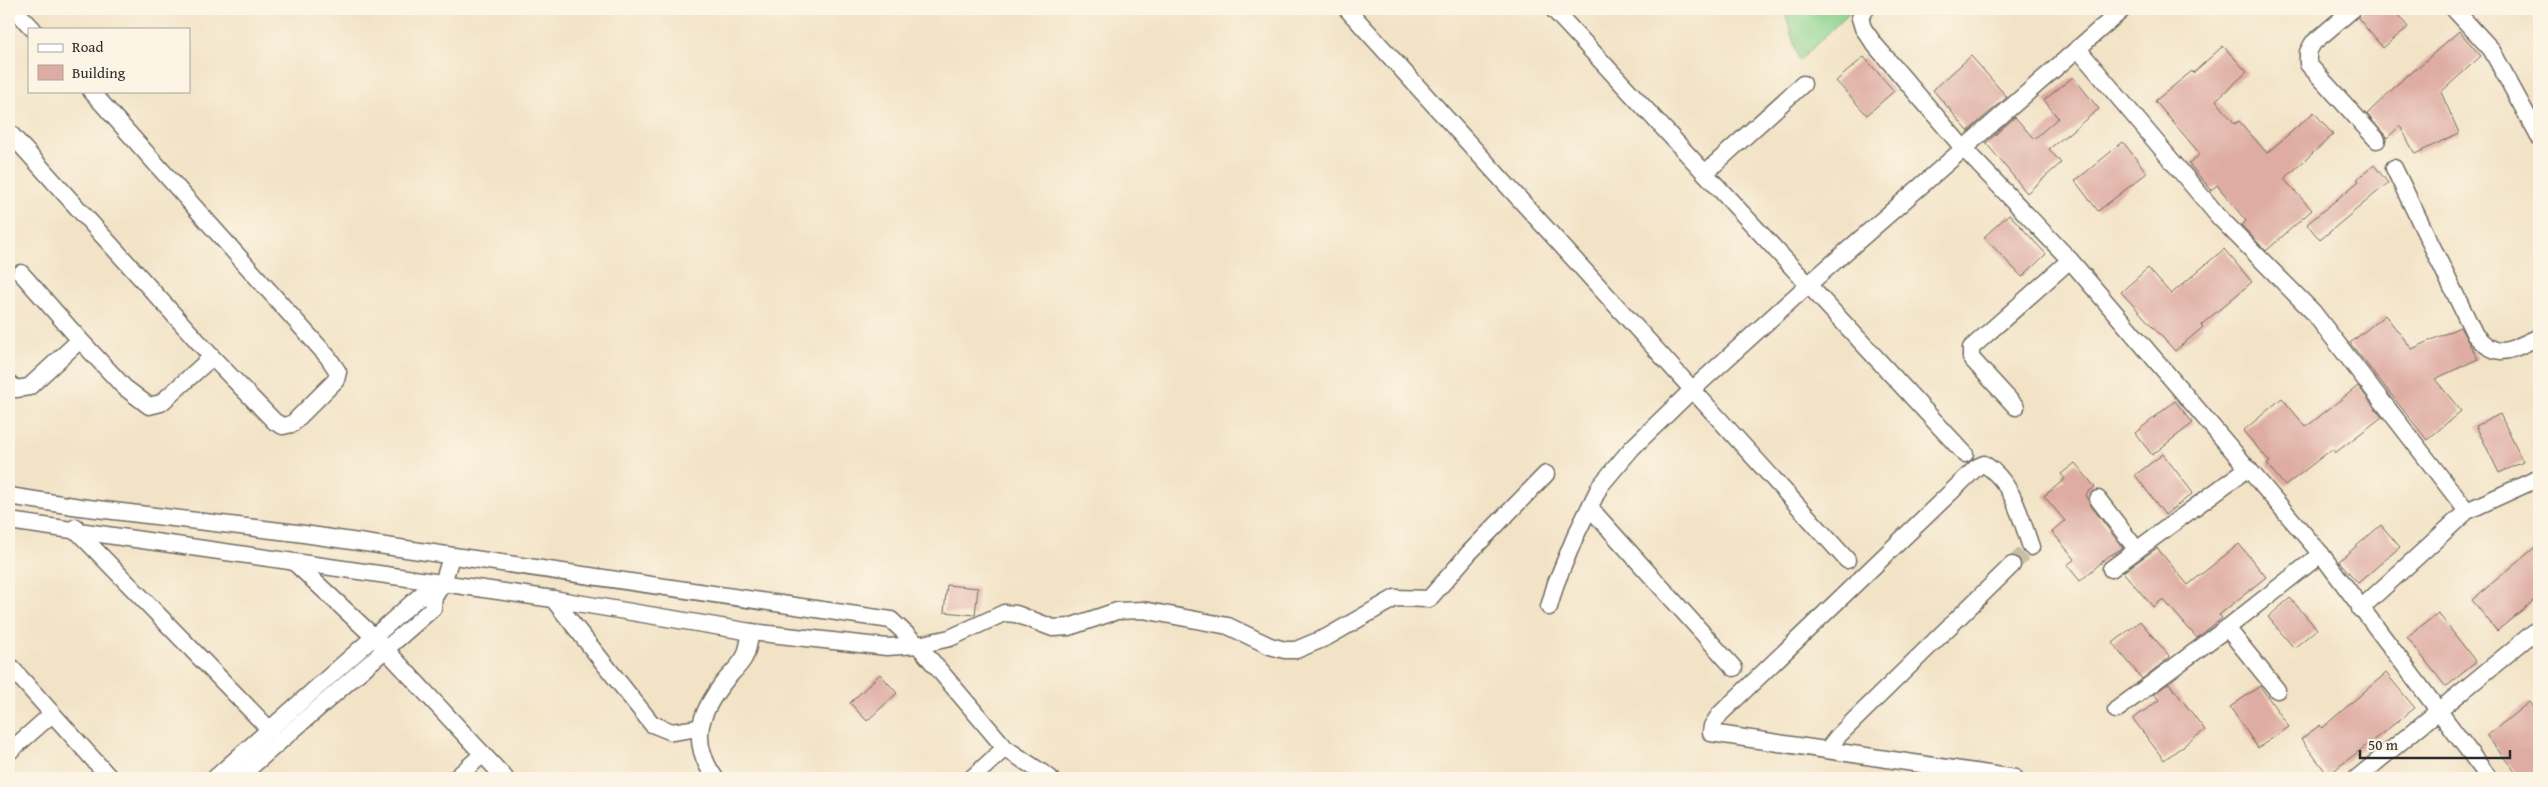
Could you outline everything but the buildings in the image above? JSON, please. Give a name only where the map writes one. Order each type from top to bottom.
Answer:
[{"type":"street","points":[[14,9],[32,28]]},
{"type":"street","points":[[1346,9],[1847,560]]},
{"type":"street","points":[[1552,9],[1965,454]]},
{"type":"street","points":[[1866,9],[1860,18],[1863,28],[1964,149],[2070,260],[2321,554],[2360,609],[2489,778]]},
{"type":"street","points":[[1549,607],[1556,582],[1600,486],[1632,448],[1692,390],[1809,284],[2123,9]]},
{"type":"street","points":[[2353,9],[2313,43],[2308,52],[2308,64],[2377,140]]},
{"type":"street","points":[[2454,9],[2492,49],[2539,137]]},
{"type":"street","points":[[2078,49],[2219,217],[2313,312],[2467,511]]},
{"type":"street","points":[[1705,173],[1803,84]]},
{"type":"street","points":[[9,132],[212,357],[276,422],[284,426],[292,424],[336,380],[338,372],[328,356],[92,92]]},
{"type":"street","points":[[2394,168],[2475,335],[2487,348],[2504,352],[2539,337]]},
{"type":"street","points":[[2016,407],[1971,358],[1971,348],[2070,260]]},
{"type":"street","points":[[21,273],[124,387],[149,406],[161,403],[212,357]]},
{"type":"street","points":[[9,383],[16,389],[29,387],[80,340]]},
{"type":"street","points":[[2015,778],[1828,749],[1710,734],[1712,726],[1720,714],[1977,467],[1984,464],[2011,491],[2031,546]]},
{"type":"street","points":[[2111,568],[2248,468]]},
{"type":"street","points":[[9,521],[295,563],[438,590],[553,599],[751,632],[887,647],[918,645],[950,638],[971,630],[991,617],[1004,613],[1016,614],[1053,628],[1069,627],[1117,611],[1143,610],[1228,626],[1270,646],[1284,650],[1296,650],[1327,637],[1395,598],[1429,598],[1469,553],[1546,474]]},
{"type":"street","points":[[2360,609],[2467,511],[2539,478]]},
{"type":"street","points":[[9,496],[80,507],[297,533],[891,620],[918,645],[1005,748],[1050,778]]},
{"type":"street","points":[[2098,499],[2136,550]]},
{"type":"street","points":[[76,530],[80,507]]},
{"type":"street","points":[[1590,508],[1734,668]]},
{"type":"street","points":[[76,530],[270,730]]},
{"type":"street","points":[[2116,710],[2227,628],[2321,554]]},
{"type":"street","points":[[438,590],[451,557]]},
{"type":"street","points":[[295,563],[380,643],[505,778]]},
{"type":"street","points":[[1828,749],[1838,736],[2012,565]]},
{"type":"street","points":[[238,778],[380,643],[421,595],[438,590]]},
{"type":"street","points":[[553,599],[652,724],[672,732],[698,728]]},
{"type":"street","points":[[2227,628],[2277,690]]},
{"type":"street","points":[[2357,778],[2539,628]]},
{"type":"street","points":[[714,778],[700,741],[698,728],[701,718],[722,684],[744,658],[751,632]]},
{"type":"street","points":[[215,778],[270,730],[380,643]]},
{"type":"street","points":[[9,666],[110,778]]},
{"type":"street","points":[[9,752],[52,714]]},
{"type":"street","points":[[972,778],[1005,748]]},
{"type":"street","points":[[456,778],[483,754]]},
{"type":"green space","points":[[1784,9],[1853,9],[1799,61]]},
{"type":"tunnel","points":[[2012,565],[2031,547]]}]
